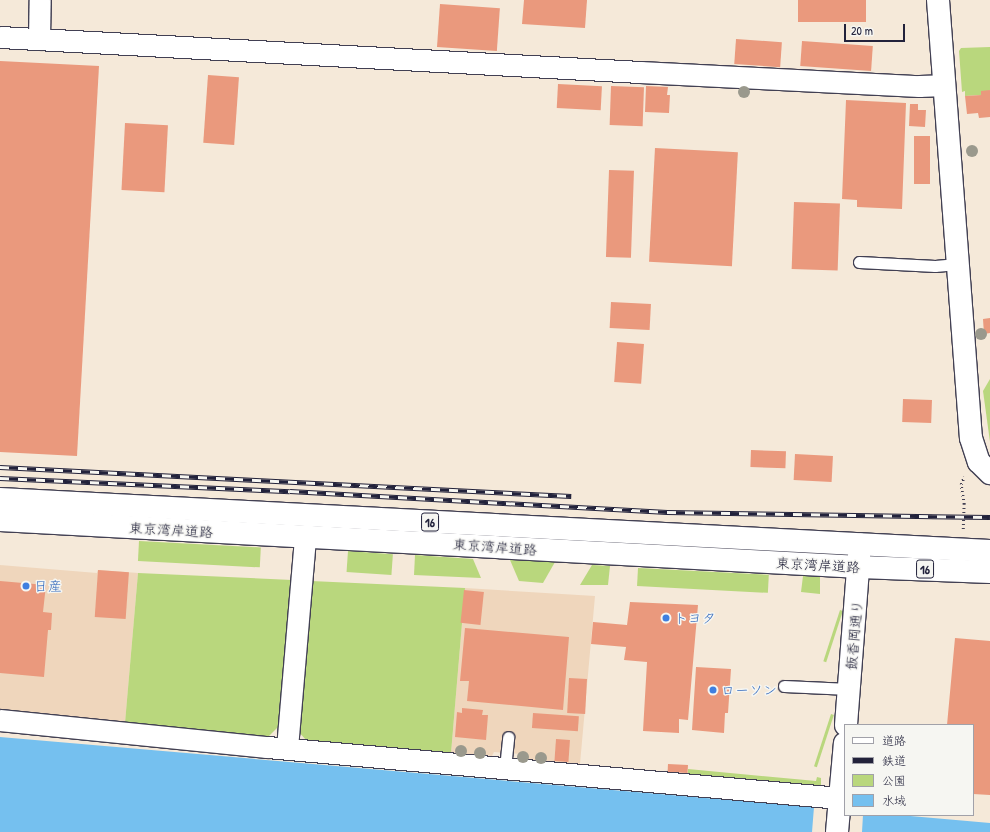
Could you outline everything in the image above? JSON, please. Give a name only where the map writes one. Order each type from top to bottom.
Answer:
[{"type":"main road","points":[[938,0],[971,438],[974,452],[979,462],[990,472]]},
{"type":"main road","name":"東京湾岸道路","points":[[0,499],[990,551]]},
{"type":"main road","name":"東京湾岸道路","points":[[0,520],[305,538],[471,545],[860,567],[990,572]]},
{"type":"main road","name":"飯香岡通り","points":[[846,724],[860,567],[860,545]]},
{"type":"main road","points":[[837,832],[844,755]]},
{"type":"street","points":[[39,39],[40,0]]},
{"type":"street","points":[[0,37],[647,73],[919,86],[944,85]]},
{"type":"street","points":[[287,748],[305,538]]},
{"type":"street","points":[[0,720],[505,768],[840,804]]},
{"type":"lane","points":[[859,262],[935,266],[958,264]]},
{"type":"lane","points":[[784,686],[849,689]]},
{"type":"lane","points":[[505,768],[508,737]]},
{"type":"path","points":[[963,533],[964,504],[961,484],[974,452]]},
{"type":"shaded area","points":[[0,565],[97,573],[98,570],[138,573],[125,723],[0,712]]},
{"type":"shaded area","points":[[465,588],[595,596],[580,764],[520,759],[520,754],[494,752],[492,756],[451,753]]},
{"type":"green space","points":[[990,47],[990,90],[981,95],[965,96],[965,91],[962,92],[959,51],[961,48]]},
{"type":"green space","points":[[990,379],[990,442],[983,391]]},
{"type":"green space","points":[[139,541],[261,547],[260,567],[138,561]]},
{"type":"green space","points":[[348,551],[393,554],[391,575],[347,572]]},
{"type":"green space","points":[[415,555],[473,559],[481,578],[414,575]]},
{"type":"green space","points":[[510,560],[555,562],[543,583],[519,581]]},
{"type":"green space","points":[[592,565],[610,566],[608,585],[580,585]]},
{"type":"green space","points":[[638,568],[769,575],[768,593],[637,586]]},
{"type":"green space","points":[[138,573],[292,580],[280,725],[268,737],[125,723]]},
{"type":"green space","points":[[803,576],[820,577],[820,594],[801,592]]},
{"type":"green space","points":[[311,581],[465,588],[451,753],[307,741],[296,729]]},
{"type":"green space","points":[[840,610],[843,611],[826,662],[823,661]]},
{"type":"green space","points":[[831,714],[834,715],[817,767],[814,766]]},
{"type":"green space","points":[[688,769],[816,781],[817,777],[821,778],[821,786],[688,776]]},
{"type":"water","points":[[0,737],[844,810],[844,816],[910,816],[990,823],[990,832],[0,832]]},
{"type":"pier","points":[[814,807],[844,809],[844,816],[863,816],[862,832],[812,832]]},
{"type":"building","points":[[524,0],[587,0],[585,28],[522,24]]},
{"type":"building","points":[[798,0],[866,0],[866,22],[798,22]]},
{"type":"building","points":[[440,4],[500,8],[497,51],[437,47]]},
{"type":"building","points":[[736,39],[782,42],[780,67],[734,64]]},
{"type":"building","points":[[802,41],[873,46],[871,71],[800,66]]},
{"type":"building","points":[[0,61],[99,66],[77,456],[0,452]]},
{"type":"building","points":[[208,75],[239,77],[234,145],[203,143]]},
{"type":"building","points":[[558,84],[602,86],[601,110],[557,108]]},
{"type":"building","points":[[611,86],[644,87],[643,126],[610,125]]},
{"type":"building","points":[[646,86],[668,87],[667,95],[670,95],[669,113],[645,112]]},
{"type":"building","points":[[990,90],[990,117],[979,118],[978,113],[967,114],[965,96],[981,95],[981,91]]},
{"type":"building","points":[[846,100],[906,103],[902,209],[857,207],[857,200],[842,199]]},
{"type":"building","points":[[910,104],[918,104],[918,110],[926,110],[925,127],[909,126]]},
{"type":"building","points":[[125,123],[168,125],[164,192],[121,190]]},
{"type":"building","points":[[914,136],[930,136],[930,184],[914,184]]},
{"type":"building","points":[[655,148],[738,152],[732,266],[649,262]]},
{"type":"building","points":[[609,170],[634,171],[631,258],[606,257]]},
{"type":"building","points":[[794,202],[840,204],[838,271],[792,269]]},
{"type":"building","points":[[611,302],[651,304],[650,330],[610,328]]},
{"type":"building","points":[[990,318],[990,333],[984,334],[983,319]]},
{"type":"building","points":[[617,342],[644,344],[641,384],[614,382]]},
{"type":"building","points":[[903,399],[932,400],[931,423],[902,422]]},
{"type":"building","points":[[751,450],[786,451],[785,468],[750,467]]},
{"type":"building","points":[[795,454],[833,456],[832,482],[794,480]]},
{"type":"building","points":[[98,570],[129,572],[126,619],[95,617]]},
{"type":"building","points":[[0,581],[46,585],[43,612],[52,613],[51,630],[48,630],[44,677],[0,673]]},
{"type":"building","points":[[464,590],[484,592],[480,625],[461,623]]},
{"type":"building","points":[[630,602],[698,605],[688,720],[679,719],[679,733],[643,731],[647,662],[624,660],[626,647],[591,644],[593,622],[627,625]]},
{"type":"building","points":[[465,628],[569,637],[563,710],[467,701],[469,681],[460,681]]},
{"type":"building","points":[[955,638],[990,641],[990,795],[974,794],[974,724],[947,724]]},
{"type":"building","points":[[696,667],[731,669],[728,713],[725,713],[724,733],[692,730]]},
{"type":"building","points":[[569,678],[587,679],[585,714],[567,713]]},
{"type":"building","points":[[462,708],[483,710],[482,715],[488,715],[486,740],[455,737],[457,712],[462,713]]},
{"type":"building","points":[[533,713],[579,716],[578,731],[532,728]]},
{"type":"building","points":[[556,739],[570,740],[568,762],[554,761]]},
{"type":"building","points":[[668,764],[688,765],[688,773],[668,772]]},
{"type":"railway","points":[[0,467],[571,496]]},
{"type":"railway","points":[[0,478],[290,491],[667,512],[990,517]]},
{"type":"place","name":"日産","points":[[26,586]]},
{"type":"place","name":"トヨタ","points":[[666,618]]},
{"type":"place","name":"ローソン","points":[[713,690]]}]
